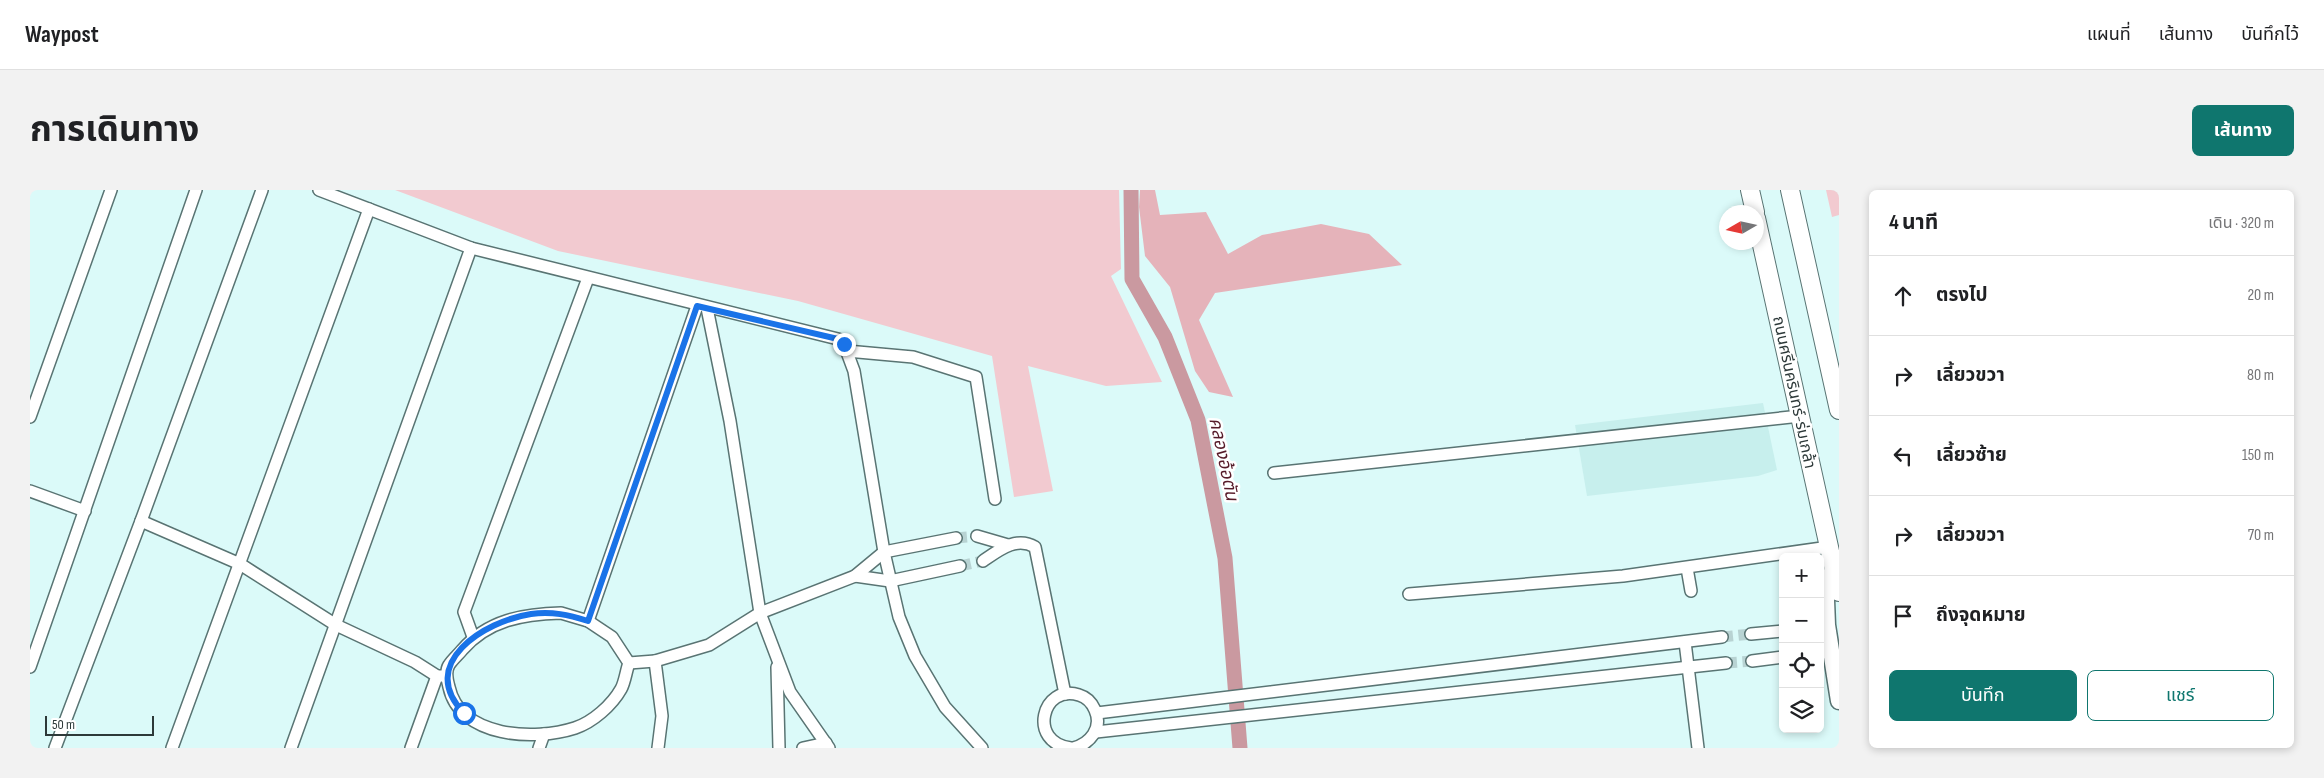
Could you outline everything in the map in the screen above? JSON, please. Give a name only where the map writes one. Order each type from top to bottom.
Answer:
[{"type":"main road","points":[[1750,190],[1753,205]]},
{"type":"main road","points":[[1790,190],[1838,401]]},
{"type":"main road","name":"ถนนศรีนครินทร์-ร่มเกล้า","points":[[1763,250],[1839,592]]},
{"type":"main road","name":"ถนนศรีนครินทร์-ร่มเกล้า","points":[[1833,566],[1826,600],[1830,651],[1839,701]]},
{"type":"street","points":[[30,417],[111,190]]},
{"type":"street","points":[[30,667],[196,190]]},
{"type":"street","points":[[55,748],[141,521],[262,190]]},
{"type":"street","points":[[318,190],[471,248],[702,307],[838,339],[844,344],[854,371],[884,552],[899,617],[915,656],[946,706],[982,748]]},
{"type":"street","points":[[172,748],[369,209]]},
{"type":"street","points":[[291,748],[471,248]]},
{"type":"street","points":[[473,637],[464,612],[588,278]]},
{"type":"street","points":[[702,307],[730,421],[760,613],[790,692],[828,746]]},
{"type":"street","points":[[588,621],[702,307]]},
{"type":"street","points":[[847,351],[913,357],[976,377],[995,499]]},
{"type":"street","points":[[1274,473],[1800,416]]},
{"type":"street","points":[[30,491],[85,511]]},
{"type":"street","points":[[141,521],[240,564],[336,625],[442,676],[452,701],[464,713],[481,725],[515,734],[544,734],[576,727],[601,713],[622,689],[629,663],[612,637],[588,621],[561,613],[531,614],[500,622],[473,637],[448,665],[442,676],[411,748]]},
{"type":"street","points":[[977,536],[1008,545]]},
{"type":"street","points":[[629,663],[655,661],[709,645],[760,613],[855,576],[884,552],[956,538]]},
{"type":"street","points":[[983,561],[1008,545],[1022,542],[1035,547],[1065,694]]},
{"type":"street","points":[[1409,594],[1623,576],[1828,547]]},
{"type":"street","points":[[855,576],[890,581],[960,566]]},
{"type":"street","points":[[1687,568],[1691,591]]},
{"type":"street","points":[[1751,634],[1779,630]]},
{"type":"street","points":[[1097,713],[1722,637]]},
{"type":"street","points":[[1685,642],[1698,748]]},
{"type":"street","points":[[777,658],[779,748]]},
{"type":"street","points":[[1752,661],[1779,658]]},
{"type":"street","points":[[655,661],[662,716],[658,748]]},
{"type":"street","points":[[1096,732],[1146,725],[1726,663]]},
{"type":"street","points":[[1065,694],[1081,695],[1088,700],[1097,713],[1096,732],[1090,740],[1067,748],[1052,741],[1046,732],[1043,720],[1046,708],[1054,699],[1065,694]]},
{"type":"street","points":[[539,748],[544,734]]},
{"type":"street","points":[[804,748],[828,746]]},
{"type":"shaded area","points":[[395,190],[1119,190],[1121,269],[1111,276],[1162,382],[1106,386],[1028,366],[1053,491],[1014,497],[992,356],[798,301],[558,251]]},
{"type":"shaded area","points":[[1140,190],[1155,190],[1160,215],[1206,212],[1228,254],[1262,235],[1321,224],[1369,234],[1402,265],[1215,293],[1199,320],[1233,397],[1209,392],[1195,371],[1170,287],[1145,256],[1139,207]]},
{"type":"shaded area","points":[[1826,190],[1839,190],[1839,215],[1832,217]]},
{"type":"shaded area","points":[[1763,403],[1777,470],[1758,476],[1587,496],[1575,425]]},
{"type":"waterway","name":"คลองอ้อตัน","points":[[1131,190],[1132,279],[1165,337],[1198,420],[1225,558],[1240,748]]},
{"type":"tunnel","points":[[956,538],[977,536]]},
{"type":"tunnel","points":[[960,566],[983,561]]},
{"type":"tunnel","points":[[1722,637],[1751,634]]},
{"type":"tunnel","points":[[1726,663],[1752,661]]},
{"type":"route","points":[[464,713],[452,701],[446,676],[448,665],[473,637],[500,622],[531,614],[561,613],[588,621],[697,306],[838,339],[844,344]]}]
